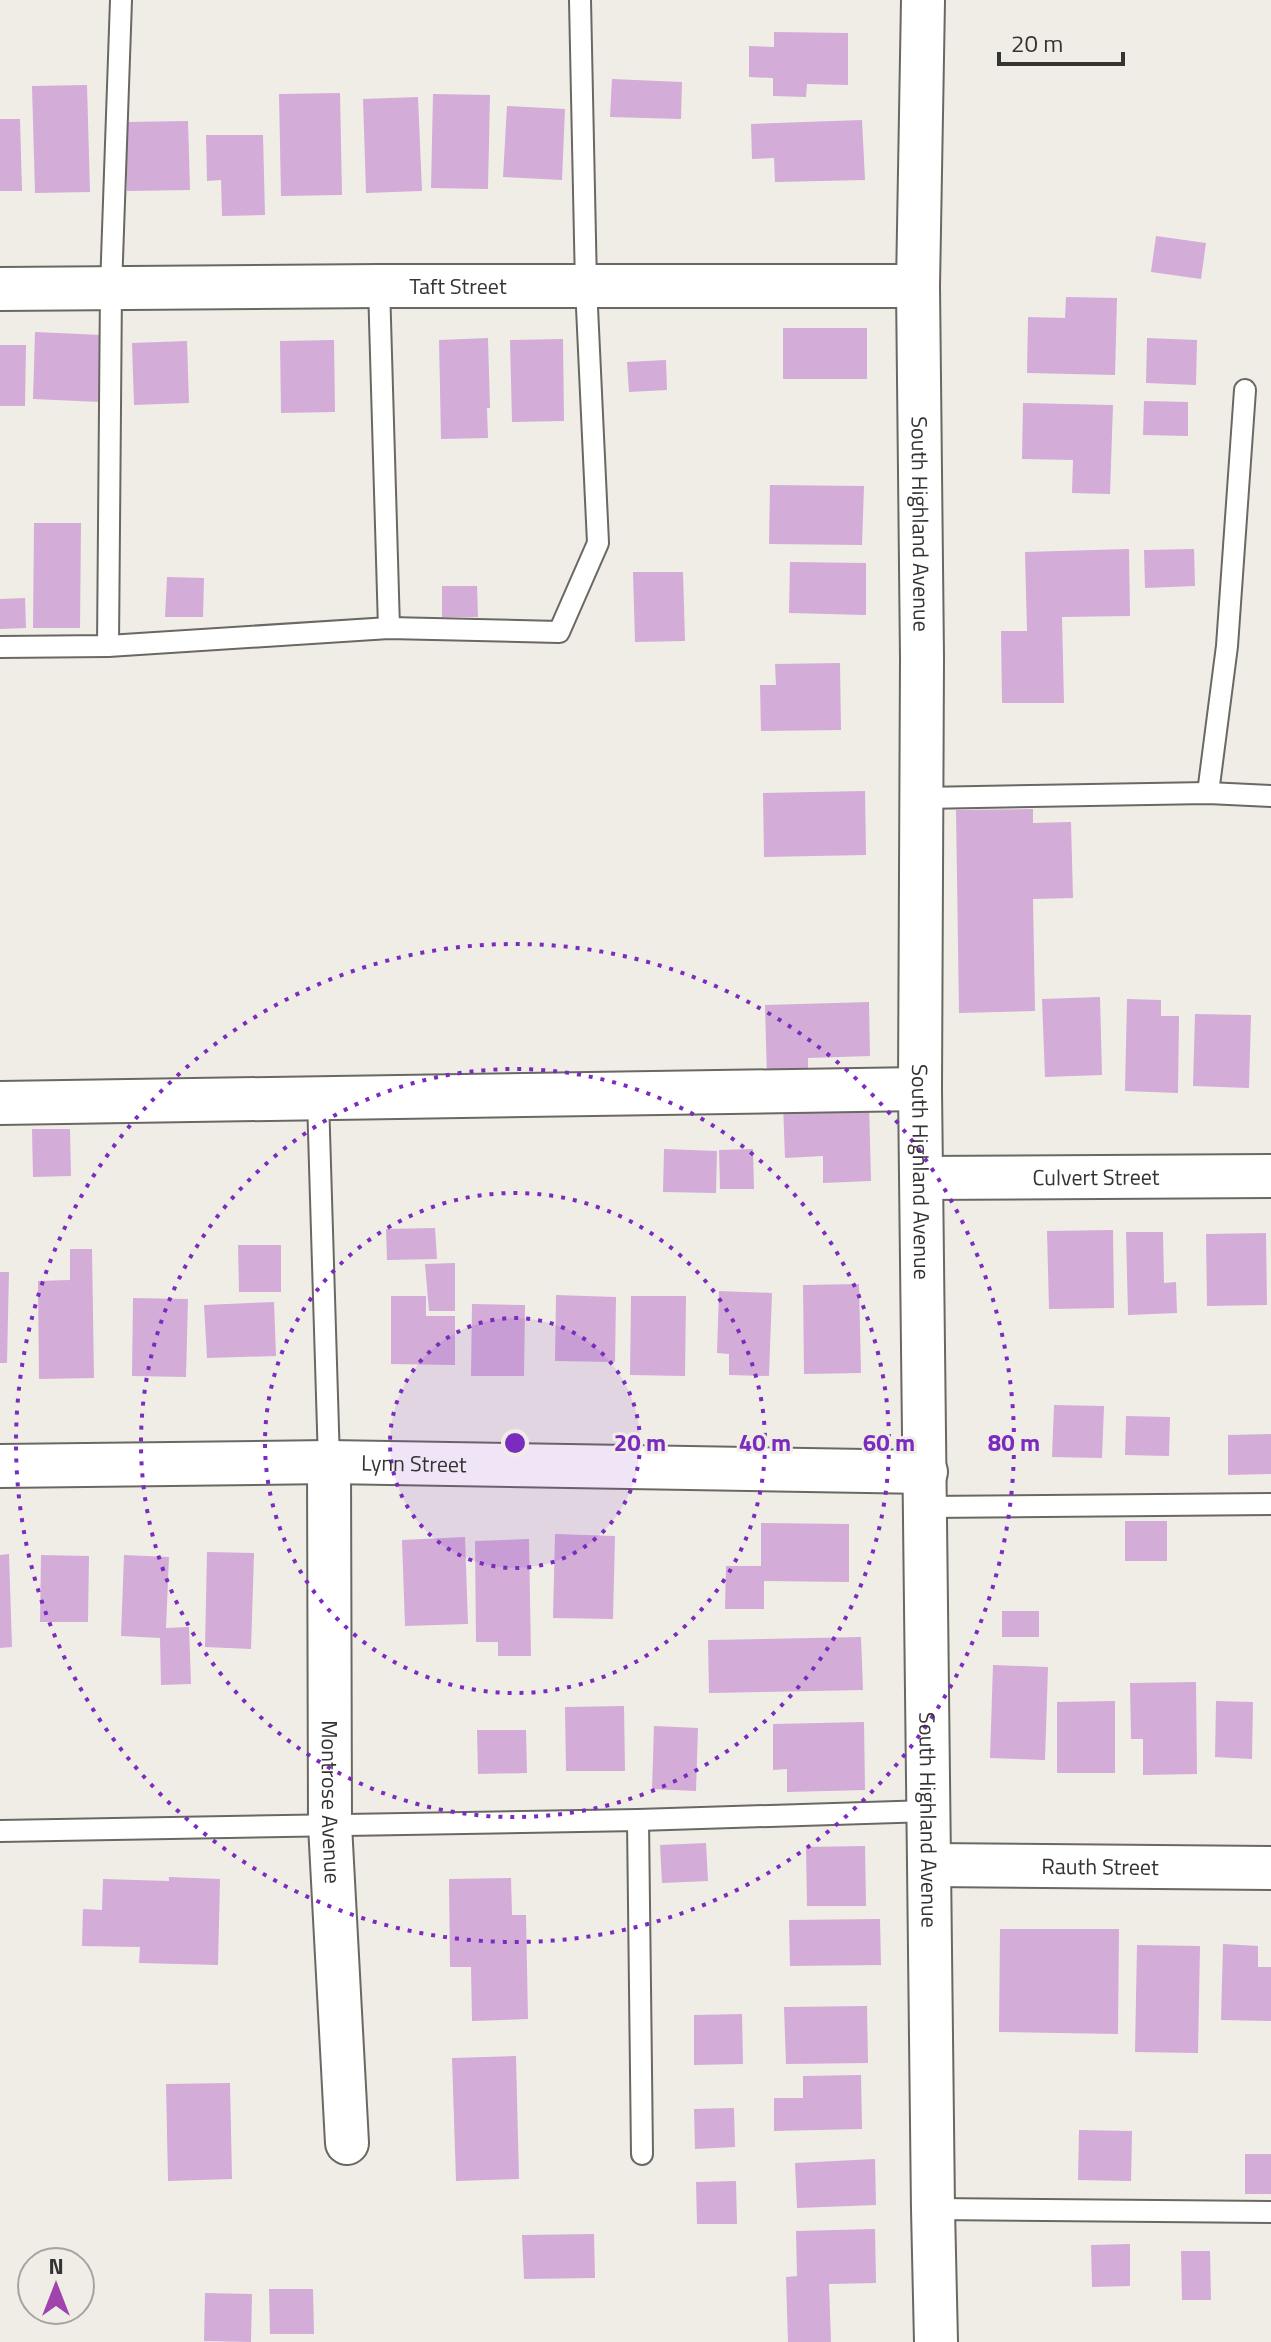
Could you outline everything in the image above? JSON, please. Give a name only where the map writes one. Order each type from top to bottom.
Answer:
[{"type":"street","name":"South Highland Avenue","points":[[923,0],[918,286],[922,798],[920,1089],[936,2342]]},
{"type":"street","name":"Taft Street","points":[[0,289],[918,286]]},
{"type":"street","points":[[0,1103],[920,1089]]},
{"type":"street","name":"Culvert Street","points":[[922,1178],[1271,1176]]},
{"type":"street","name":"Lynn Street","points":[[0,1466],[329,1462],[926,1490]]},
{"type":"street","name":"Montrose Avenue","points":[[329,1462],[330,1825],[347,2143]]},
{"type":"street","name":"Rauth Street","points":[[930,1865],[1271,1868]]},
{"type":"lane","points":[[108,646],[111,288],[121,0]]},
{"type":"lane","points":[[0,647],[108,646],[389,628],[559,632],[598,543],[586,286],[580,0]]},
{"type":"lane","points":[[379,286],[389,628]]},
{"type":"lane","points":[[1208,793],[1227,646],[1245,390]]},
{"type":"lane","points":[[922,798],[1208,793],[1271,796]]},
{"type":"lane","points":[[318,1099],[329,1462]]},
{"type":"lane","points":[[926,1490],[1271,1504]]},
{"type":"lane","points":[[0,1831],[638,1820],[929,1811]]},
{"type":"lane","points":[[638,1820],[642,2154]]},
{"type":"lane","points":[[933,2209],[1271,2212]]},
{"type":"building","points":[[774,32],[848,33],[848,85],[807,84],[806,97],[773,96],[773,78],[749,77],[749,46],[774,47]]},
{"type":"building","points":[[612,79],[682,82],[681,119],[610,117]]},
{"type":"building","points":[[87,85],[90,192],[35,193],[32,86]]},
{"type":"building","points":[[340,93],[342,195],[281,196],[279,94]]},
{"type":"building","points":[[433,94],[490,95],[488,189],[431,188]]},
{"type":"building","points":[[418,97],[422,191],[366,193],[363,99]]},
{"type":"building","points":[[507,106],[565,109],[562,180],[503,177]]},
{"type":"building","points":[[0,119],[20,119],[22,191],[0,191]]},
{"type":"building","points":[[862,120],[865,180],[775,182],[774,158],[752,159],[751,124]]},
{"type":"building","points":[[188,121],[190,190],[127,191],[125,122]]},
{"type":"building","points":[[206,135],[263,135],[265,215],[222,216],[221,180],[207,181]]},
{"type":"building","points":[[1156,236],[1206,243],[1201,279],[1151,272]]},
{"type":"building","points":[[1066,297],[1117,298],[1115,375],[1027,373],[1028,317],[1065,318]]},
{"type":"building","points":[[783,328],[867,328],[867,379],[783,379]]},
{"type":"building","points":[[35,332],[102,335],[100,402],[33,399]]},
{"type":"building","points":[[488,338],[488,438],[441,439],[439,340]]},
{"type":"building","points":[[1147,338],[1197,340],[1196,385],[1146,383]]},
{"type":"building","points":[[563,339],[564,421],[512,422],[510,340]]},
{"type":"building","points":[[334,340],[335,412],[281,413],[280,341]]},
{"type":"building","points":[[187,341],[189,403],[134,405],[132,343]]},
{"type":"building","points":[[0,345],[26,345],[25,406],[0,406]]},
{"type":"building","points":[[666,360],[667,390],[629,392],[627,362]]},
{"type":"building","points":[[1144,401],[1188,402],[1188,436],[1143,435]]},
{"type":"building","points":[[1023,403],[1113,405],[1110,494],[1072,493],[1073,460],[1022,459]]},
{"type":"building","points":[[770,485],[864,486],[862,545],[769,544]]},
{"type":"building","points":[[34,523],[81,523],[80,628],[33,628]]},
{"type":"building","points":[[1129,549],[1130,616],[1062,617],[1064,703],[1002,703],[1001,631],[1027,631],[1025,552]]},
{"type":"building","points":[[1194,549],[1195,586],[1145,588],[1144,550]]},
{"type":"building","points":[[790,562],[866,563],[866,615],[789,613]]},
{"type":"building","points":[[633,572],[683,572],[685,641],[635,642]]},
{"type":"building","points":[[167,577],[204,578],[203,617],[165,617]]},
{"type":"building","points":[[442,586],[477,586],[478,617],[442,617]]},
{"type":"building","points":[[25,598],[26,628],[0,629],[0,599]]},
{"type":"building","points":[[840,663],[841,730],[761,731],[760,685],[776,685],[775,664]]},
{"type":"building","points":[[865,791],[866,855],[764,857],[763,793]]},
{"type":"building","points":[[1033,809],[1033,823],[1071,822],[1073,898],[1033,899],[1035,1011],[959,1013],[956,810]]},
{"type":"building","points":[[1100,997],[1102,1075],[1045,1077],[1042,999]]},
{"type":"building","points":[[1127,999],[1161,1000],[1161,1016],[1179,1016],[1178,1093],[1125,1091]]},
{"type":"building","points":[[869,1002],[870,1056],[808,1058],[808,1077],[767,1079],[765,1005]]},
{"type":"building","points":[[1195,1014],[1251,1015],[1249,1088],[1193,1086]]},
{"type":"building","points":[[869,1102],[871,1181],[823,1183],[823,1156],[785,1158],[783,1104]]},
{"type":"building","points":[[32,1129],[70,1129],[71,1176],[33,1177]]},
{"type":"building","points":[[664,1149],[717,1151],[716,1193],[663,1192]]},
{"type":"building","points":[[753,1149],[754,1189],[720,1189],[719,1150]]},
{"type":"building","points":[[435,1228],[437,1259],[387,1260],[386,1229]]},
{"type":"building","points":[[1113,1230],[1114,1308],[1049,1309],[1047,1231]]},
{"type":"building","points":[[1126,1232],[1163,1232],[1164,1283],[1176,1282],[1177,1313],[1128,1315]]},
{"type":"building","points":[[1266,1233],[1267,1305],[1207,1306],[1206,1234]]},
{"type":"building","points":[[238,1245],[281,1245],[281,1292],[239,1292]]},
{"type":"building","points":[[70,1249],[92,1249],[94,1378],[39,1379],[38,1281],[70,1280]]},
{"type":"building","points":[[455,1263],[455,1311],[429,1311],[425,1264]]},
{"type":"building","points":[[0,1272],[9,1272],[7,1363],[0,1363]]},
{"type":"building","points":[[859,1284],[861,1373],[804,1374],[803,1285]]},
{"type":"building","points":[[719,1291],[772,1293],[769,1376],[729,1375],[729,1354],[717,1353]]},
{"type":"building","points":[[556,1295],[616,1297],[615,1362],[555,1361]]},
{"type":"building","points":[[391,1296],[426,1296],[426,1316],[455,1316],[455,1365],[391,1364]]},
{"type":"building","points":[[631,1296],[686,1296],[685,1376],[630,1375]]},
{"type":"building","points":[[133,1298],[188,1299],[186,1377],[132,1376]]},
{"type":"building","points":[[274,1302],[276,1356],[207,1358],[204,1305]]},
{"type":"building","points":[[472,1304],[525,1305],[524,1376],[471,1376]]},
{"type":"building","points":[[1054,1405],[1104,1406],[1102,1458],[1052,1457]]},
{"type":"building","points":[[1126,1416],[1170,1417],[1169,1456],[1125,1455]]},
{"type":"building","points":[[1271,1434],[1271,1474],[1228,1475],[1228,1435]]},
{"type":"building","points":[[1125,1521],[1167,1521],[1167,1561],[1125,1561]]},
{"type":"building","points":[[761,1523],[849,1524],[849,1582],[764,1581],[764,1609],[725,1609],[726,1566],[761,1566]]},
{"type":"building","points":[[555,1534],[615,1536],[613,1619],[553,1618]]},
{"type":"building","points":[[465,1537],[468,1624],[405,1626],[402,1540]]},
{"type":"building","points":[[529,1539],[531,1656],[498,1656],[498,1642],[476,1642],[475,1541]]},
{"type":"building","points":[[207,1552],[254,1553],[251,1649],[205,1647]]},
{"type":"building","points":[[9,1554],[12,1647],[0,1648],[0,1555]]},
{"type":"building","points":[[41,1555],[89,1556],[88,1622],[40,1622]]},
{"type":"building","points":[[124,1555],[169,1557],[166,1628],[189,1627],[191,1684],[161,1685],[160,1638],[121,1636]]},
{"type":"building","points":[[1002,1611],[1039,1611],[1039,1637],[1002,1637]]},
{"type":"building","points":[[861,1637],[863,1690],[709,1693],[708,1640]]},
{"type":"building","points":[[993,1665],[1048,1667],[1045,1760],[990,1758]]},
{"type":"building","points":[[1196,1682],[1197,1774],[1143,1775],[1143,1739],[1131,1739],[1130,1683]]},
{"type":"building","points":[[1115,1701],[1115,1773],[1057,1773],[1057,1702]]},
{"type":"building","points":[[1216,1701],[1253,1702],[1252,1759],[1215,1757]]},
{"type":"building","points":[[624,1706],[625,1771],[566,1771],[565,1707]]},
{"type":"building","points":[[864,1722],[865,1790],[787,1792],[787,1769],[773,1770],[773,1724]]},
{"type":"building","points":[[654,1726],[698,1728],[696,1791],[652,1789]]},
{"type":"building","points":[[477,1730],[526,1730],[527,1773],[478,1774]]},
{"type":"building","points":[[706,1843],[708,1881],[662,1883],[660,1845]]},
{"type":"building","points":[[865,1846],[866,1906],[807,1906],[806,1847]]},
{"type":"building","points":[[169,1877],[220,1879],[218,1965],[139,1963],[140,1947],[82,1946],[83,1909],[102,1910],[103,1879],[169,1881]]},
{"type":"building","points":[[511,1878],[512,1915],[526,1915],[528,2019],[472,2021],[471,1967],[450,1967],[449,1879]]},
{"type":"building","points":[[880,1919],[881,1965],[790,1966],[789,1920]]},
{"type":"building","points":[[1000,1929],[1119,1929],[1118,2034],[999,2032]]},
{"type":"building","points":[[1223,1944],[1258,1946],[1258,1967],[1271,1967],[1271,2021],[1221,2020]]},
{"type":"building","points":[[1137,1945],[1200,1946],[1198,2053],[1135,2052]]},
{"type":"building","points":[[867,2006],[868,2063],[786,2064],[784,2007]]},
{"type":"building","points":[[742,2014],[743,2064],[694,2065],[694,2015]]},
{"type":"building","points":[[516,2056],[519,2179],[456,2181],[452,2058]]},
{"type":"building","points":[[861,2075],[862,2129],[774,2131],[774,2098],[803,2098],[803,2076]]},
{"type":"building","points":[[230,2083],[232,2179],[168,2181],[166,2084]]},
{"type":"building","points":[[734,2108],[735,2147],[695,2149],[694,2109]]},
{"type":"building","points":[[1079,2130],[1132,2131],[1131,2181],[1078,2180]]},
{"type":"building","points":[[1245,2154],[1271,2154],[1271,2194],[1245,2194]]},
{"type":"building","points":[[875,2159],[876,2205],[797,2208],[795,2163]]},
{"type":"building","points":[[736,2181],[737,2224],[697,2224],[696,2182]]},
{"type":"building","points":[[875,2229],[876,2283],[829,2284],[831,2342],[788,2342],[786,2277],[797,2276],[796,2231]]},
{"type":"building","points":[[594,2234],[595,2278],[524,2279],[522,2235]]},
{"type":"building","points":[[1130,2244],[1130,2286],[1092,2287],[1091,2245]]},
{"type":"building","points":[[1181,2251],[1210,2251],[1211,2300],[1182,2300]]},
{"type":"building","points":[[269,2289],[313,2289],[314,2334],[270,2334]]},
{"type":"building","points":[[205,2293],[252,2294],[251,2342],[204,2341]]}]
